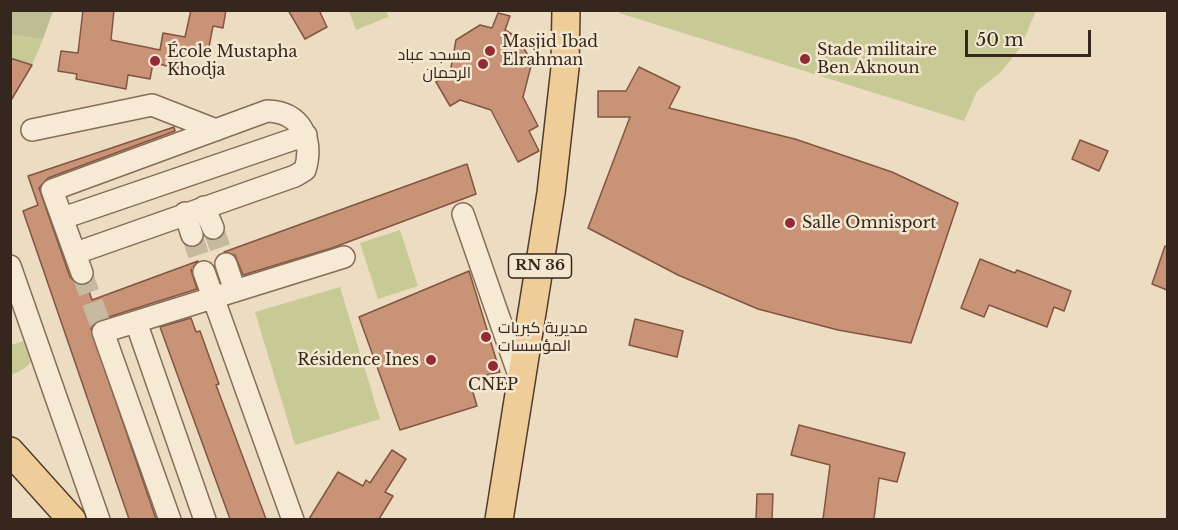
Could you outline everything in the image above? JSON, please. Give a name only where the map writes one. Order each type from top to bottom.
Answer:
[{"type":"main road","name":"RN 36","points":[[499,519],[560,119],[566,10]]},
{"type":"main road","name":"RN 36","points":[[514,519],[567,165],[576,75],[579,10]]},
{"type":"main road","points":[[10,451],[72,519]]},
{"type":"main road","points":[[10,475],[50,519]]},
{"type":"street","points":[[32,130],[152,105],[216,130]]},
{"type":"street","points":[[267,111],[282,112],[294,119],[306,135],[308,159],[305,170],[295,176],[194,210],[79,263],[52,190],[267,111]]},
{"type":"street","points":[[63,218],[306,135]]},
{"type":"street","points":[[194,210],[213,228]]},
{"type":"street","points":[[192,235],[194,210]]},
{"type":"street","points":[[463,214],[521,382]]},
{"type":"street","points":[[170,519],[103,332],[344,257]]},
{"type":"street","points":[[225,264],[235,291]]},
{"type":"street","points":[[10,266],[99,519]]},
{"type":"street","points":[[204,272],[293,519]]},
{"type":"street","points":[[136,322],[205,519]]},
{"type":"green space","points":[[11,10],[53,11],[43,39],[11,35]]},
{"type":"green space","points":[[620,10],[1036,11],[1020,48],[1001,72],[977,91],[964,121],[619,13]]},
{"type":"green space","points":[[349,11],[386,11],[390,20],[388,17],[356,30]]},
{"type":"green space","points":[[10,35],[43,39],[32,65],[11,58]]},
{"type":"green space","points":[[400,230],[418,286],[378,299],[360,243]]},
{"type":"green space","points":[[340,287],[380,419],[295,445],[255,312]]},
{"type":"green space","points":[[29,340],[32,353],[30,362],[23,369],[11,375],[10,345]]},
{"type":"building","points":[[83,10],[114,10],[111,40],[160,50],[163,33],[185,37],[191,10],[226,10],[223,28],[213,26],[207,57],[185,53],[182,69],[153,63],[150,79],[128,75],[126,89],[76,79],[77,74],[58,71],[61,51],[78,53]]},
{"type":"building","points":[[288,10],[319,10],[327,27],[305,39]]},
{"type":"building","name":"Masjid Ibad Elrahman","points":[[498,13],[510,16],[505,30],[517,37],[532,62],[523,97],[538,126],[529,131],[539,151],[518,162],[491,110],[460,100],[450,106],[436,82],[450,73],[456,40],[480,25],[492,28]]},
{"type":"building","points":[[10,58],[32,65],[10,102]]},
{"type":"building","name":"Salle Omnisport","points":[[639,67],[680,87],[669,108],[795,139],[892,172],[958,203],[911,343],[838,330],[758,309],[678,275],[588,228],[630,117],[598,117],[598,91],[626,91]]},
{"type":"building","points":[[174,127],[175,131],[48,178],[39,188],[70,277],[79,285],[87,285],[92,300],[198,261],[191,270],[197,289],[99,320],[91,329],[156,519],[129,519],[23,211],[38,205],[28,176]]},
{"type":"building","points":[[1080,140],[1108,151],[1099,171],[1072,159]]},
{"type":"building","points":[[467,164],[476,194],[332,248],[243,275],[235,255],[224,252]]},
{"type":"building","points":[[1165,246],[1167,246],[1167,290],[1152,284]]},
{"type":"building","points":[[980,259],[1015,273],[1017,270],[1071,291],[1064,311],[1054,307],[1047,327],[989,305],[984,317],[961,308]]},
{"type":"building","points":[[469,271],[500,372],[469,379],[477,406],[400,430],[359,317]]},
{"type":"building","points":[[191,318],[196,332],[200,331],[219,384],[216,385],[266,519],[230,519],[160,327]]},
{"type":"building","points":[[635,319],[683,331],[677,357],[629,345]]},
{"type":"building","points":[[799,425],[905,453],[897,482],[879,478],[874,519],[823,519],[830,465],[791,455]]},
{"type":"building","points":[[392,450],[406,459],[385,492],[393,496],[379,519],[309,519],[338,472],[363,486],[366,480],[370,483]]},
{"type":"building","points":[[757,494],[773,494],[772,519],[756,519]]},
{"type":"tunnel","points":[[213,228],[226,264]]},
{"type":"tunnel","points":[[192,235],[204,272]]},
{"type":"tunnel","points":[[82,273],[103,332]]},
{"type":"place","name":"Masjid Ibad Elrahman","points":[[490,51]]},
{"type":"place","name":"Stade militaire Ben Aknoun","points":[[805,59]]},
{"type":"place","name":"École Mustapha Khodja","points":[[155,61]]},
{"type":"place","name":"مسجد عباد الرحمان","points":[[483,64]]},
{"type":"place","name":"Salle Omnisport","points":[[790,223]]},
{"type":"place","name":"مديرية كبريات المؤسسات","points":[[486,337]]},
{"type":"place","name":"Résidence Ines","points":[[431,360]]},
{"type":"place","name":"CNEP","points":[[493,366]]}]
